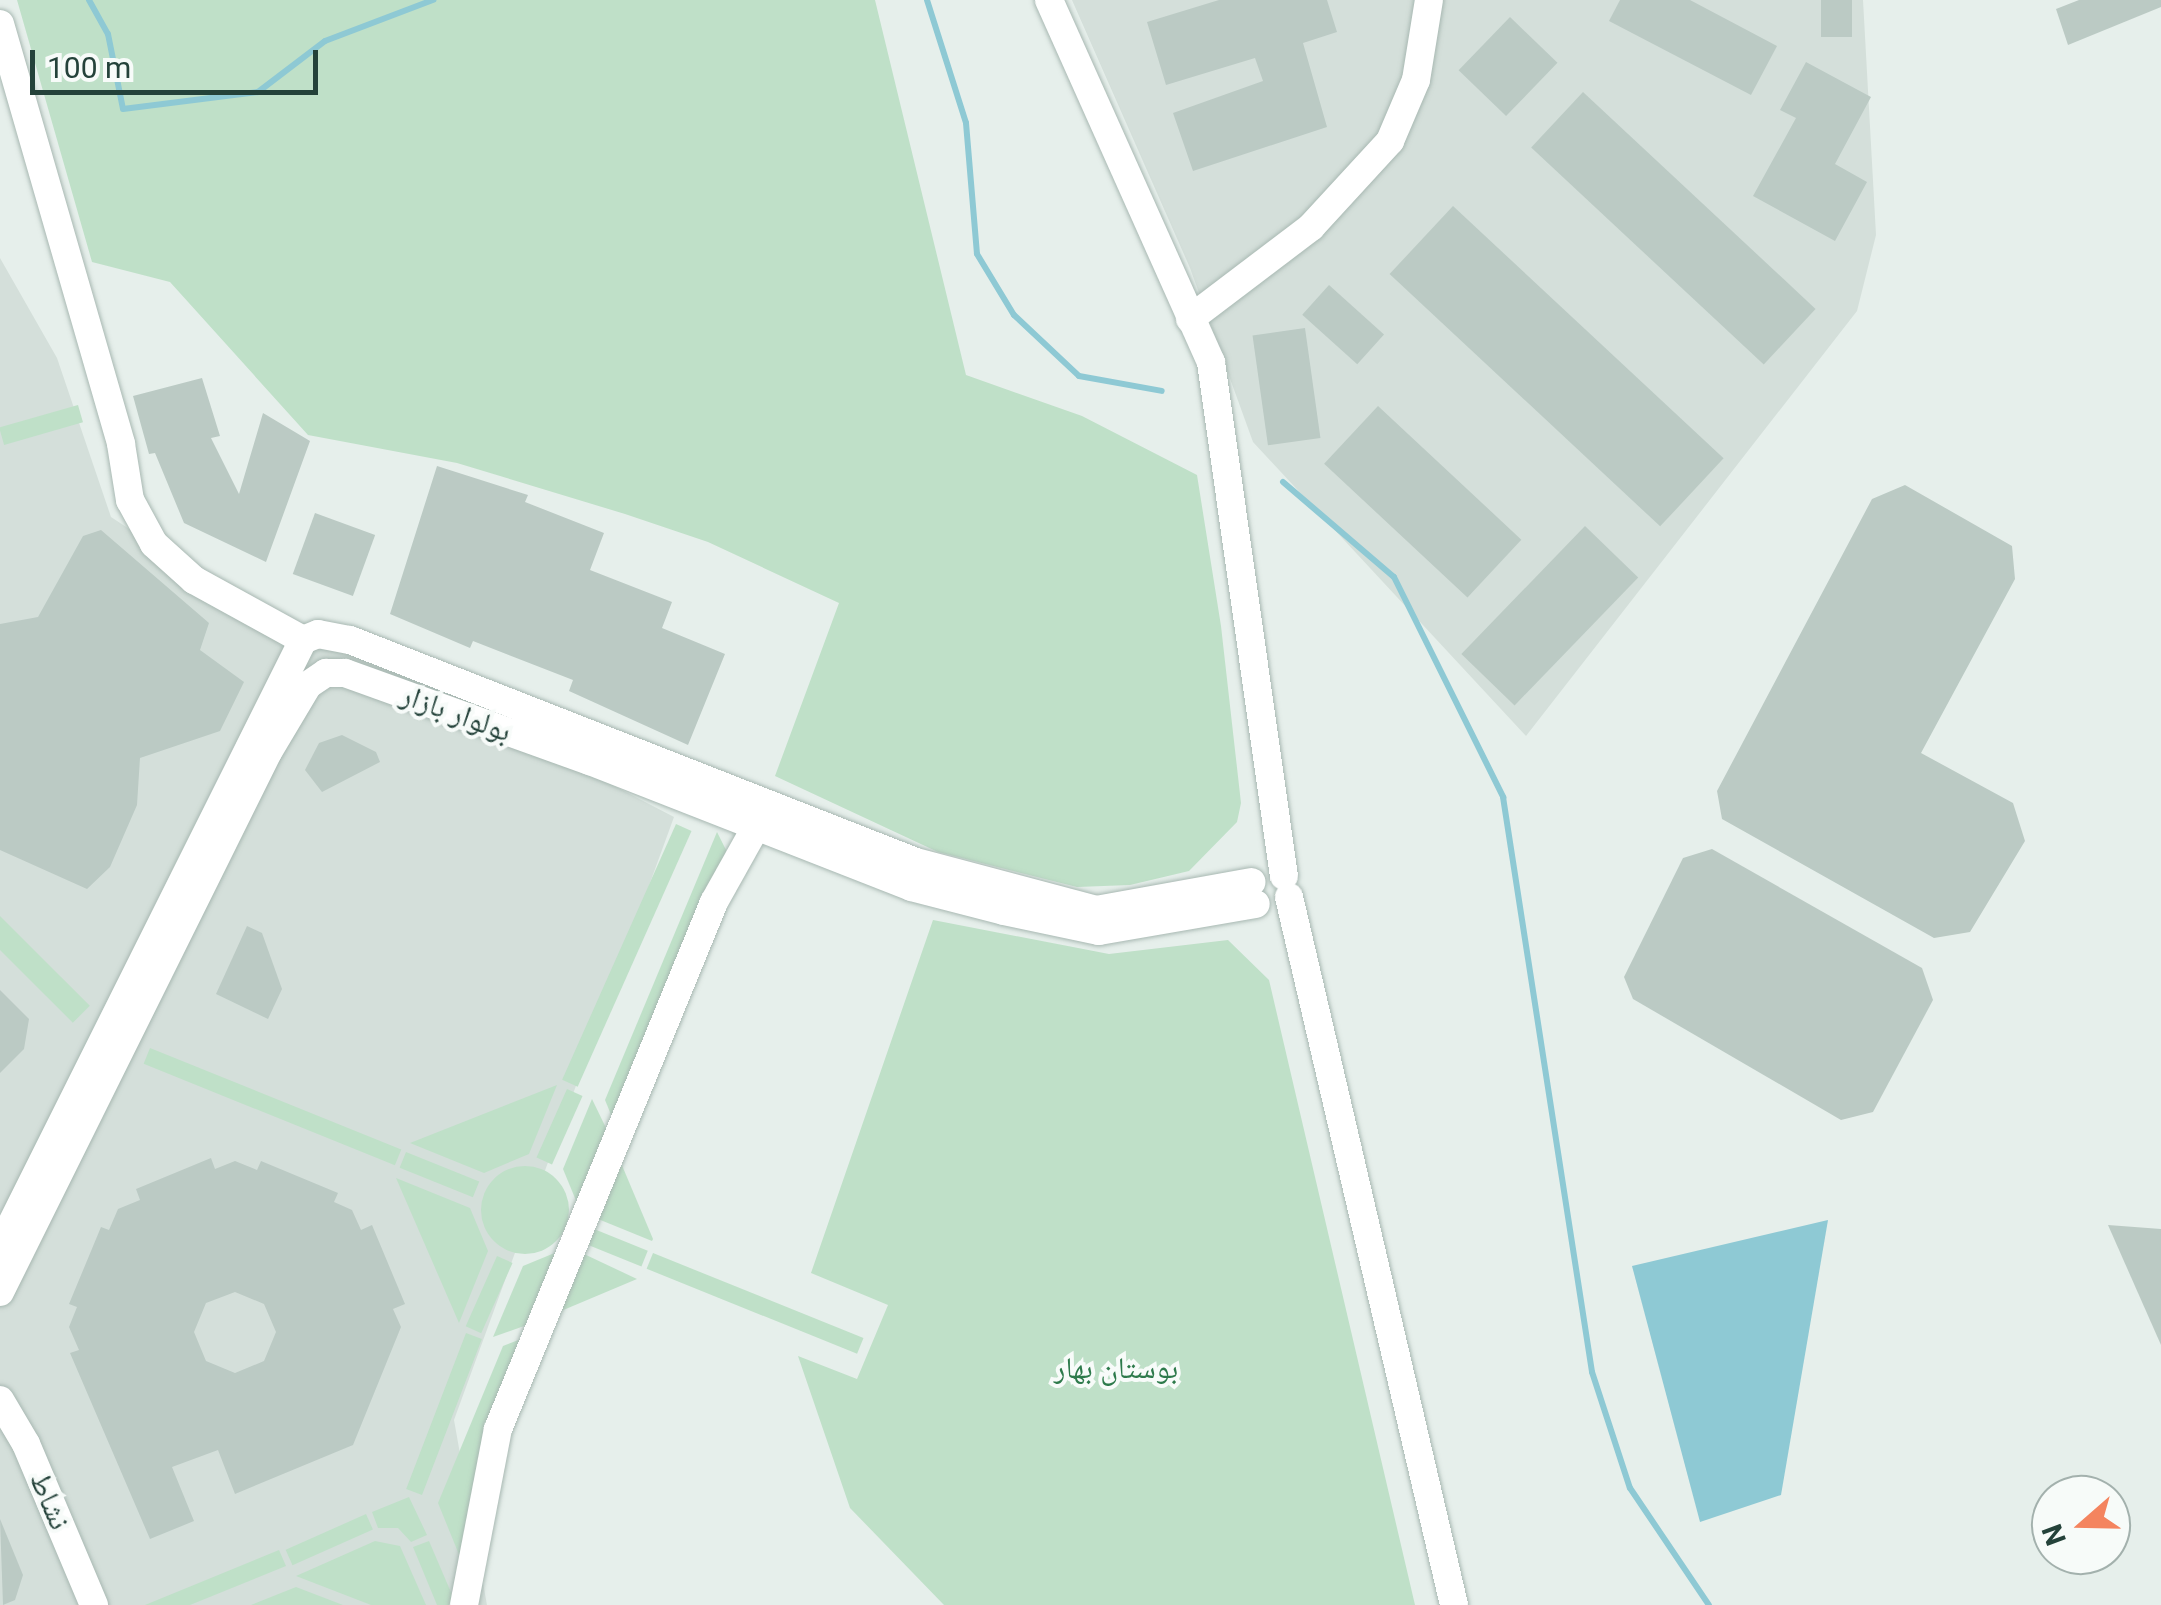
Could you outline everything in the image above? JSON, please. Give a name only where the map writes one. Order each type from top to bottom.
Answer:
[{"type":"street","points":[[1049,0],[1190,319],[1270,890],[1438,1605]]},
{"type":"street","points":[[1190,319],[1311,227],[1390,141],[1416,80],[1429,0]]},
{"type":"street","points":[[0,24],[120,444],[130,500],[154,544],[194,580],[303,640],[330,634],[350,640],[841,834],[1096,910],[1270,890]]},
{"type":"street","points":[[0,1247],[303,640]]},
{"type":"street","name":"بولوار بازار","points":[[0,1292],[268,752],[314,678],[345,672],[757,826],[911,888],[1100,932],[1270,890]]},
{"type":"street","points":[[464,1605],[498,1430],[714,902],[757,826]]},
{"type":"street","points":[[1270,890],[1454,1605]]},
{"type":"street","name":"نشاط","points":[[0,1400],[26,1444],[94,1605]]},
{"type":"shaded area","points":[[1072,0],[1863,0],[1876,235],[1857,311],[1526,736],[1253,442],[1190,268]]},
{"type":"shaded area","points":[[0,258],[57,358],[111,517],[164,552],[674,817],[454,1420],[487,1605],[0,1605]]},
{"type":"green space","points":[[17,0],[875,0],[966,375],[1082,416],[1197,475],[1221,626],[1241,803],[1237,822],[1189,871],[1130,885],[1077,887],[938,852],[775,776],[839,603],[708,542],[625,514],[457,463],[308,435],[170,282],[92,262]]},
{"type":"green space","points":[[78,405],[83,422],[4,445],[0,427]]},
{"type":"green space","points":[[676,824],[692,831],[578,1087],[562,1080]]},
{"type":"green space","points":[[717,832],[729,856],[612,1117],[605,1100]]},
{"type":"green space","points":[[0,916],[90,1006],[73,1023],[0,950]]},
{"type":"green space","name":"بوستان بهار","points":[[933,920],[1109,954],[1228,940],[1269,980],[1415,1605],[944,1605],[850,1508],[798,1356],[857,1379],[888,1305],[811,1273]]},
{"type":"green space","points":[[150,1048],[401,1150],[395,1165],[144,1064]]},
{"type":"green space","points":[[557,1085],[529,1154],[484,1173],[410,1143]]},
{"type":"green space","points":[[567,1089],[583,1096],[552,1164],[536,1158]]},
{"type":"green space","points":[[592,1099],[607,1130],[577,1203],[563,1169]]},
{"type":"green space","points":[[406,1152],[479,1182],[473,1197],[400,1168]]},
{"type":"green space","points":[[621,1163],[653,1239],[652,1241],[598,1219]]},
{"type":"green space","points":[[525,1166],[556,1179],[569,1210],[556,1241],[525,1254],[494,1241],[481,1210],[494,1179]]},
{"type":"green space","points":[[396,1178],[470,1208],[488,1251],[459,1323]]},
{"type":"green space","points":[[594,1229],[648,1251],[641,1266],[588,1245]]},
{"type":"green space","points":[[557,1252],[527,1325],[493,1337],[523,1266]]},
{"type":"green space","points":[[653,1253],[863,1338],[857,1354],[647,1269]]},
{"type":"green space","points":[[584,1254],[637,1279],[561,1311]]},
{"type":"green space","points":[[497,1256],[513,1263],[481,1333],[466,1326]]},
{"type":"green space","points":[[466,1333],[482,1339],[422,1495],[406,1489]]},
{"type":"green space","points":[[521,1339],[460,1557],[438,1503],[503,1346]]},
{"type":"green space","points":[[409,1497],[427,1535],[411,1542],[398,1528],[378,1528],[372,1512]]},
{"type":"green space","points":[[366,1514],[373,1530],[293,1565],[286,1550]]},
{"type":"green space","points":[[375,1541],[400,1546],[426,1605],[371,1605],[296,1576]]},
{"type":"green space","points":[[429,1541],[453,1597],[451,1605],[437,1605],[413,1547]]},
{"type":"green space","points":[[279,1550],[286,1566],[190,1605],[145,1605]]},
{"type":"green space","points":[[296,1587],[343,1605],[251,1605]]},
{"type":"water","points":[[1828,1220],[1781,1495],[1700,1522],[1632,1266]]},
{"type":"building","points":[[1219,0],[1327,0],[1337,32],[1303,43],[1327,127],[1193,171],[1173,113],[1263,81],[1255,58],[1166,85],[1147,22]]},
{"type":"building","points":[[1620,0],[1690,0],[1777,46],[1751,95],[1609,21]]},
{"type":"building","points":[[1821,0],[1852,0],[1852,37],[1821,37]]},
{"type":"building","points":[[2079,0],[2161,0],[2161,7],[2068,45],[2056,9]]},
{"type":"building","points":[[1510,17],[1557,63],[1506,116],[1459,70]]},
{"type":"building","points":[[1806,62],[1871,97],[1835,164],[1867,182],[1835,241],[1753,196],[1796,118],[1780,110]]},
{"type":"building","points":[[1583,92],[1816,309],[1764,364],[1531,148]]},
{"type":"building","points":[[1453,206],[1724,458],[1660,526],[1390,274]]},
{"type":"building","points":[[1329,285],[1384,335],[1357,364],[1302,315]]},
{"type":"building","points":[[1305,328],[1320,438],[1268,445],[1253,335]]},
{"type":"building","points":[[202,378],[220,436],[211,438],[239,494],[263,413],[310,441],[266,562],[184,523],[155,453],[149,454],[133,396]]},
{"type":"building","points":[[1378,406],[1521,540],[1467,597],[1324,464]]},
{"type":"building","points":[[437,466],[528,495],[525,502],[604,533],[590,570],[672,602],[662,628],[725,654],[688,745],[569,691],[573,680],[473,641],[470,648],[390,614]]},
{"type":"building","points":[[1905,485],[2012,546],[2015,579],[1921,753],[2013,803],[2025,841],[1970,932],[1934,938],[1722,819],[1717,791],[1872,499]]},
{"type":"building","points":[[315,513],[375,535],[353,596],[293,574]]},
{"type":"building","points":[[1585,526],[1638,577],[1515,705],[1461,654]]},
{"type":"building","points":[[101,530],[209,623],[200,650],[244,682],[220,731],[140,758],[137,805],[110,867],[87,889],[0,850],[0,624],[38,617],[83,536]]},
{"type":"building","points":[[342,735],[376,752],[380,762],[322,792],[305,770],[319,743]]},
{"type":"building","points":[[1712,849],[1922,968],[1933,1000],[1873,1112],[1841,1120],[1633,999],[1624,977],[1683,858]]},
{"type":"building","points":[[247,926],[262,933],[282,989],[268,1019],[216,994]]},
{"type":"building","points":[[0,990],[29,1019],[24,1049],[0,1073]]},
{"type":"building","points":[[211,1158],[215,1169],[235,1161],[257,1170],[261,1161],[338,1193],[334,1202],[352,1210],[361,1230],[372,1225],[405,1304],[393,1309],[401,1327],[353,1445],[235,1494],[218,1450],[172,1467],[194,1521],[150,1539],[70,1353],[79,1350],[69,1327],[77,1307],[69,1304],[101,1227],[109,1230],[118,1209],[140,1200],[136,1189]],"holes":[[[235,1292],[264,1304],[276,1332],[264,1361],[235,1373],[206,1361],[194,1332],[206,1303]]]},
{"type":"building","points":[[2108,1225],[2161,1229],[2161,1345]]},
{"type":"building","points":[[0,1519],[23,1575],[15,1600],[3,1605]]},
{"type":"waterway","points":[[89,0],[108,34],[123,109],[258,92],[325,41],[433,0]]},
{"type":"waterway","points":[[927,0],[966,123],[977,254],[1014,315],[1079,376],[1162,391]]},
{"type":"waterway","points":[[1283,482],[1394,577],[1503,797],[1592,1372],[1630,1488],[1709,1605]]}]
